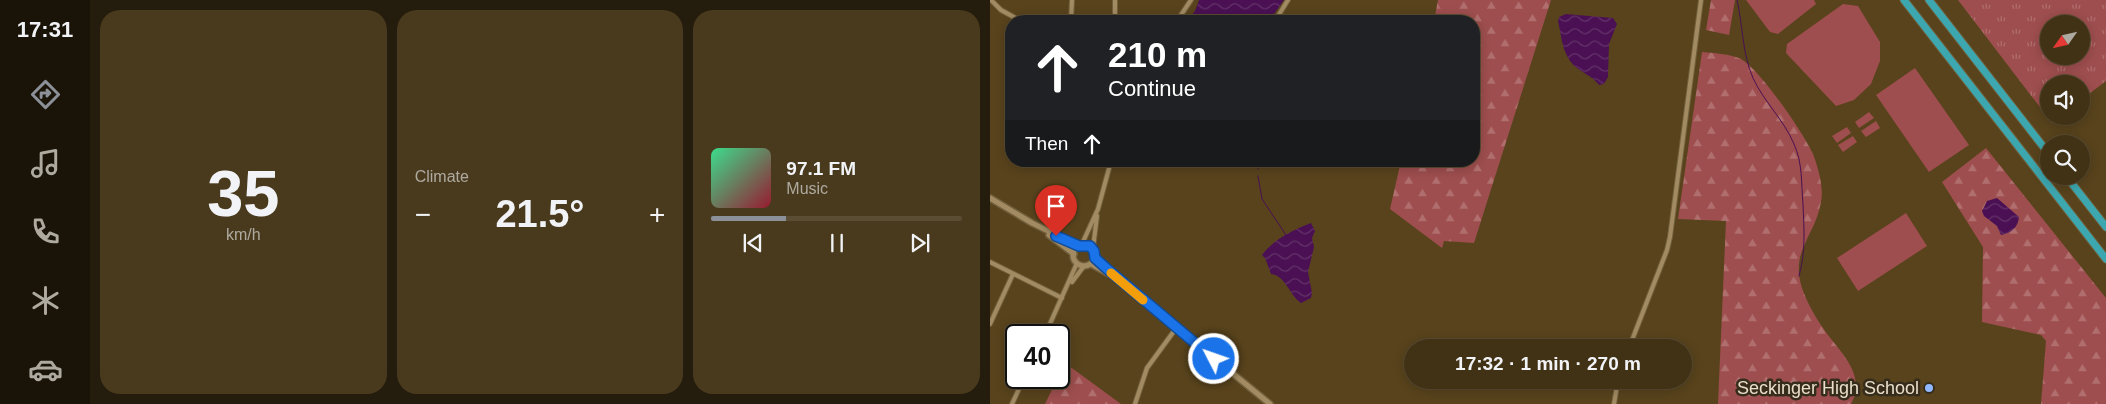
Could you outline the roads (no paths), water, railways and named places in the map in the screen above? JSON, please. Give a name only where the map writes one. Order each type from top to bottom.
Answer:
[{"type":"highway","points":[[1904,0],[2106,259]]},
{"type":"highway","points":[[1929,0],[2040,142]]},
{"type":"highway","points":[[2073,185],[2106,227]]},
{"type":"street","points":[[991,0],[1001,10],[1010,15]]},
{"type":"street","points":[[1071,15],[1072,0]]},
{"type":"street","points":[[1115,0],[1115,15]]},
{"type":"street","points":[[1181,15],[1191,0]]},
{"type":"street","points":[[1279,15],[1288,0]]},
{"type":"street","points":[[1632,339],[1667,250],[1670,237],[1701,0]]},
{"type":"street","points":[[1109,167],[1098,208],[1092,248],[1095,258],[1120,281],[1270,404]]},
{"type":"street","points":[[990,198],[1068,242],[1092,248]]},
{"type":"street","points":[[1074,254],[1081,245],[1098,208]]},
{"type":"street","points":[[1032,223],[1074,254],[1077,263],[1050,324]]},
{"type":"street","points":[[1066,290],[1084,266],[1091,264],[1095,258]]},
{"type":"street","points":[[990,262],[1062,298]]},
{"type":"street","points":[[1077,263],[1084,266]]},
{"type":"street","points":[[1091,264],[1120,281]]},
{"type":"street","points":[[990,324],[1014,274]]},
{"type":"street","points":[[1134,404],[1146,368],[1177,327]]},
{"type":"street","points":[[1012,404],[1019,389]]},
{"type":"street","points":[[1614,404],[1616,389]]},
{"type":"water","points":[[1199,0],[1284,0],[1273,15],[1192,15]]},
{"type":"water","points":[[1566,14],[1613,18],[1617,24],[1609,44],[1608,77],[1604,84],[1599,85],[1577,68],[1568,58],[1563,46],[1558,21],[1559,17]]},
{"type":"water","points":[[1997,198],[2019,217],[2014,229],[2001,235],[1997,226],[1984,216],[1982,211],[1987,201]]},
{"type":"water","points":[[1311,223],[1315,231],[1312,238],[1314,247],[1308,272],[1312,293],[1311,298],[1301,303],[1280,278],[1271,274],[1262,255],[1284,236]]},
{"type":"waterway","points":[[1737,0],[1749,69],[1763,95],[1790,135],[1799,159],[1804,232],[1803,258],[1799,276]]},
{"type":"waterway","points":[[1258,176],[1262,199],[1286,235]]},
{"type":"place","name":"Seckinger High School","points":[[1929,388]]}]
